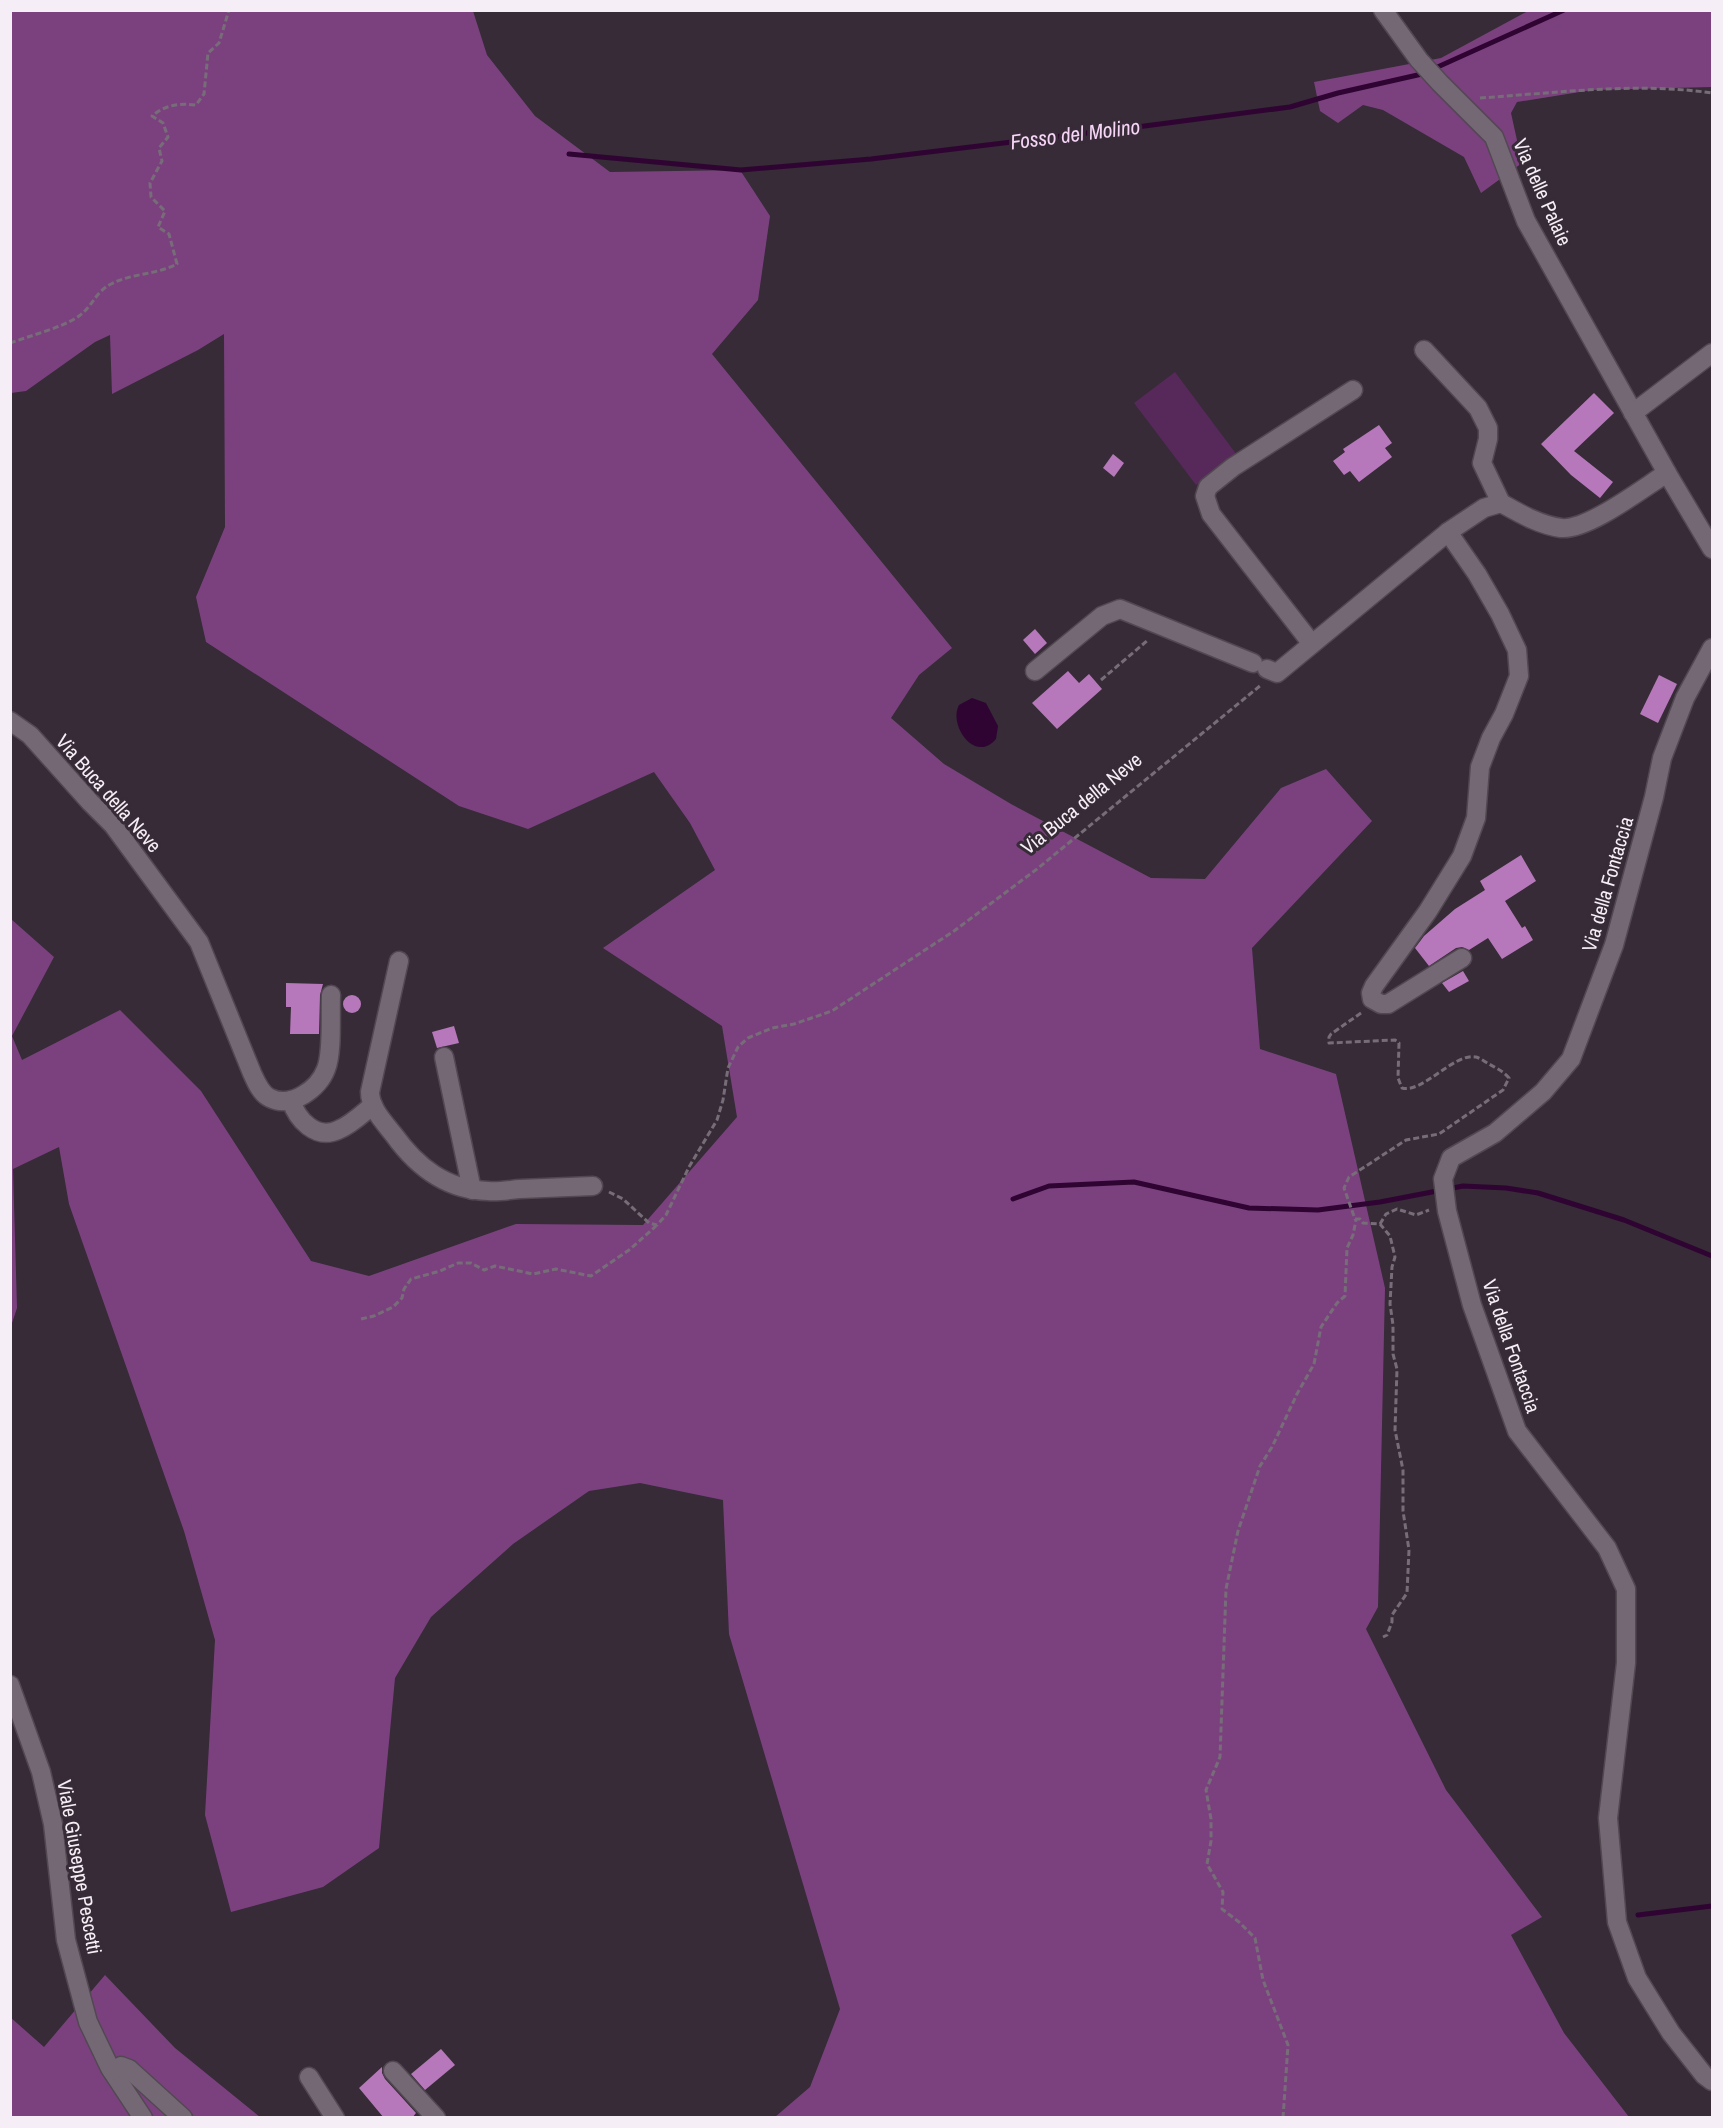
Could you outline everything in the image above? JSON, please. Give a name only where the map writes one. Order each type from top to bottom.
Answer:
[{"type":"street","name":"Via delle Palaie","points":[[1383,10],[1419,60],[1454,99],[1494,137],[1526,221],[1633,413]]},
{"type":"street","points":[[1424,350],[1478,408],[1484,418],[1488,428],[1488,439],[1482,463],[1501,503],[1546,524],[1563,528],[1580,525],[1667,473]]},
{"type":"street","points":[[1713,353],[1633,413],[1713,549]]},
{"type":"street","points":[[1312,644],[1210,514],[1205,496],[1208,487],[1233,467],[1353,390]]},
{"type":"street","points":[[1035,671],[1102,616],[1120,609],[1265,668],[1312,644],[1448,532],[1484,508],[1501,503]]},
{"type":"street","points":[[1448,532],[1477,574],[1500,614],[1517,650],[1519,676],[1480,767],[1476,818],[1462,856],[1428,911],[1374,986],[1371,993],[1372,999],[1381,1004],[1388,1004],[1462,958]]},
{"type":"street","name":"Via della Fontaccia","points":[[1713,648],[1686,698],[1662,758],[1652,808],[1614,945],[1570,1059],[1543,1092],[1496,1133],[1450,1158],[1444,1191],[1472,1305],[1517,1431],[1607,1548],[1626,1589],[1626,1663],[1608,1818],[1617,1922],[1636,1978],[1671,2033],[1704,2076],[1713,2081]]},
{"type":"street","name":"Via Buca della Neve","points":[[10,721],[30,735],[113,825],[199,942],[257,1084],[270,1098],[281,1101],[291,1100]]},
{"type":"street","points":[[399,962],[370,1100],[405,1150],[425,1170],[444,1182],[472,1190],[593,1186]]},
{"type":"street","points":[[331,994],[329,1060],[317,1084],[303,1095],[291,1100],[293,1108],[303,1122],[311,1128],[328,1133],[353,1122],[373,1105]]},
{"type":"street","points":[[444,1057],[472,1190]]},
{"type":"street","name":"Viale Giuseppe Pescetti","points":[[10,1685],[41,1772],[53,1824],[66,1940],[88,2022],[112,2071],[143,2118]]},
{"type":"street","points":[[112,2071],[121,2066],[129,2069],[183,2118]]},
{"type":"street","points":[[393,2071],[436,2118]]},
{"type":"street","points":[[309,2077],[335,2118]]},
{"type":"path","points":[[10,343],[78,318],[92,305],[100,290],[114,282],[134,275],[160,271],[177,264],[169,234],[158,227],[165,211],[151,197],[150,183],[162,161],[159,148],[168,137],[163,123],[152,116],[163,107],[196,105],[204,94],[208,53],[219,43],[229,10]]},
{"type":"path","points":[[1454,99],[1592,90],[1677,88],[1713,93]]},
{"type":"path","points":[[1101,680],[1164,626]]},
{"type":"path","name":"Via Buca della Neve","points":[[361,1319],[393,1307],[402,1298],[404,1289],[411,1279],[458,1263],[471,1263],[484,1270],[495,1266],[533,1274],[556,1269],[591,1276],[629,1250],[666,1215],[689,1167],[717,1120],[728,1068],[738,1047],[748,1038],[772,1028],[794,1024],[832,1011],[954,931],[1037,869],[1265,668]]},
{"type":"path","points":[[1376,1002],[1331,1034],[1329,1043],[1395,1040],[1399,1042],[1398,1078],[1401,1086],[1406,1090],[1412,1089],[1469,1057],[1475,1057],[1499,1069],[1509,1078],[1503,1090],[1439,1134],[1406,1140],[1349,1177],[1344,1188],[1355,1219],[1360,1219],[1363,1223],[1380,1224],[1390,1236],[1395,1257],[1392,1267],[1390,1304],[1393,1354],[1397,1369],[1395,1430],[1403,1470],[1403,1511],[1409,1550],[1407,1593],[1395,1609],[1387,1635],[1383,1637]]},
{"type":"path","points":[[593,1186],[623,1199],[649,1223],[657,1225]]},
{"type":"path","points":[[1380,1224],[1386,1214],[1397,1209],[1416,1215],[1434,1208],[1444,1191]]},
{"type":"path","points":[[1283,2118],[1288,2045],[1263,1980],[1255,1938],[1222,1909],[1223,1892],[1207,1864],[1211,1830],[1206,1790],[1220,1757],[1226,1589],[1238,1531],[1260,1466],[1314,1364],[1321,1327],[1337,1303],[1345,1296],[1347,1248],[1357,1218]]},
{"type":"shaded area","points":[[11,10],[473,11],[487,55],[535,116],[610,172],[740,170],[770,216],[758,300],[712,354],[952,648],[919,675],[891,718],[944,764],[1011,804],[1151,878],[1205,879],[1281,788],[1326,769],[1372,821],[1252,948],[1260,1049],[1336,1074],[1385,1288],[1378,1607],[1366,1629],[1446,1790],[1542,1917],[1511,1935],[1564,2033],[1629,2117],[775,2117],[810,2087],[840,2009],[729,1634],[723,1500],[640,1483],[589,1491],[513,1544],[431,1617],[395,1678],[379,1848],[323,1887],[231,1912],[205,1815],[215,1640],[184,1531],[69,1204],[59,1147],[13,1169],[17,1308],[11,1326],[11,919],[54,957],[12,1036],[22,1060],[120,1010],[201,1091],[311,1261],[369,1276],[516,1224],[643,1225],[737,1117],[722,1026],[603,948],[715,870],[690,823],[654,772],[528,829],[459,806],[206,642],[196,597],[225,527],[224,334],[198,350],[112,394],[110,335],[95,342],[26,391],[11,393]]},
{"type":"shaded area","points":[[1528,11],[1712,11],[1712,87],[1592,90],[1517,102],[1511,113],[1522,163],[1481,193],[1464,157],[1383,110],[1363,105],[1338,123],[1320,111],[1314,82],[1441,58]]},
{"type":"shaded area","points":[[1175,372],[1237,455],[1196,485],[1134,403]]},
{"type":"shaded area","points":[[972,698],[986,703],[998,726],[996,739],[988,746],[972,745],[960,731],[957,722],[959,705]]},
{"type":"shaded area","points":[[105,1975],[175,2048],[260,2117],[11,2117],[10,2017],[44,2047]]},
{"type":"building","points":[[1594,393],[1614,413],[1574,451],[1613,482],[1600,498],[1571,475],[1541,444]]},
{"type":"building","points":[[1379,425],[1392,443],[1385,448],[1392,457],[1359,482],[1350,471],[1344,475],[1333,461],[1345,452],[1343,449]]},
{"type":"building","points":[[1113,454],[1124,463],[1114,477],[1103,468]]},
{"type":"building","points":[[1035,629],[1047,643],[1035,654],[1023,640]]},
{"type":"building","points":[[1068,671],[1079,683],[1089,674],[1102,689],[1057,729],[1032,703]]},
{"type":"building","points":[[1659,675],[1677,684],[1658,723],[1640,714]]},
{"type":"building","points":[[1521,855],[1536,881],[1505,901],[1522,928],[1525,926],[1533,940],[1502,959],[1488,938],[1469,950],[1462,947],[1456,948],[1429,966],[1415,948],[1424,936],[1455,909],[1485,890],[1480,881]]},
{"type":"building","points":[[1463,971],[1469,981],[1449,992],[1442,983]]},
{"type":"building","points":[[286,983],[323,984],[320,995],[319,1034],[290,1034],[291,1007],[286,1007]]},
{"type":"building","points":[[348,995],[356,995],[361,1000],[359,1011],[348,1013],[343,1008],[343,1000]]},
{"type":"building","points":[[454,1026],[459,1043],[437,1048],[432,1032]]},
{"type":"building","points":[[441,2049],[455,2065],[425,2090],[411,2074]]},
{"type":"building","points":[[382,2067],[385,2079],[416,2113],[412,2118],[384,2118],[359,2088]]},
{"type":"waterway","name":"Fosso del Molino","points":[[569,154],[741,170],[871,159],[1290,107],[1338,93],[1422,74],[1564,10]]},
{"type":"waterway","points":[[1013,1199],[1049,1186],[1134,1182],[1249,1208],[1318,1210],[1380,1202],[1463,1186],[1506,1188],[1538,1193],[1624,1220],[1712,1256]]},
{"type":"waterway","points":[[1638,1915],[1712,1906]]}]
